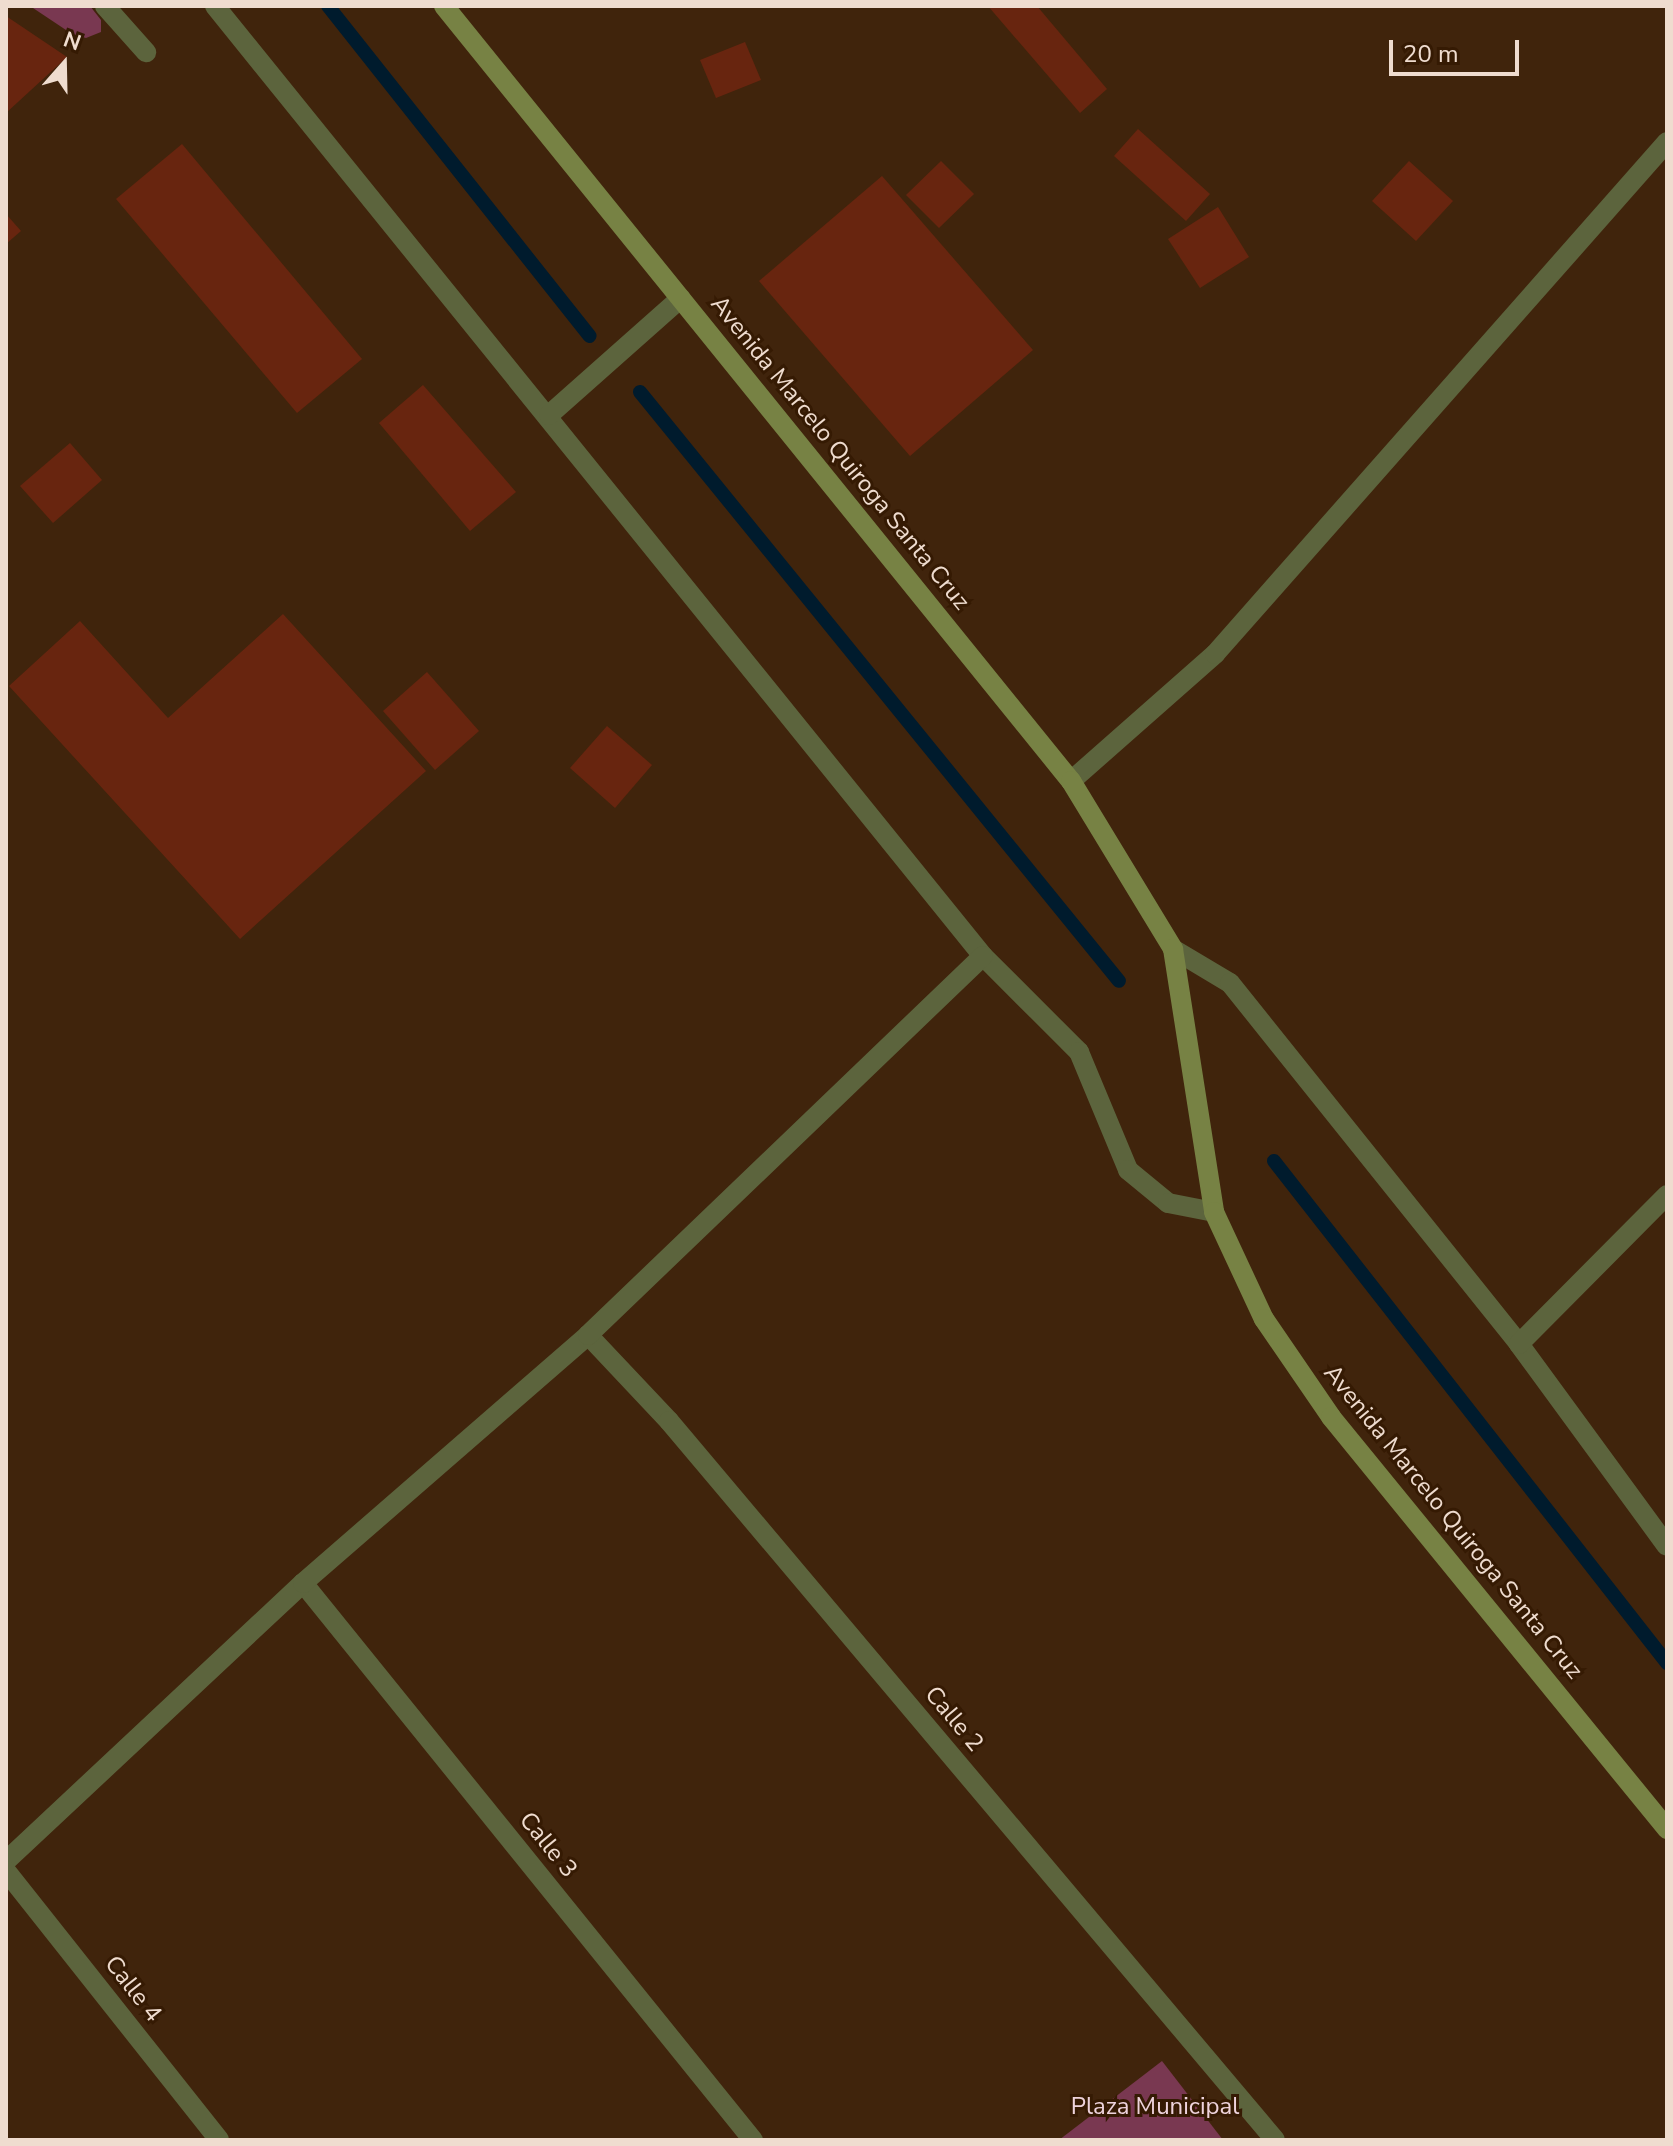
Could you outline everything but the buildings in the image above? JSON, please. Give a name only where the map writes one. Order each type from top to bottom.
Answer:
[{"type":"main road","name":"Avenida Marcelo Quiroga Santa Cruz","points":[[444,6],[1071,781],[1173,949],[1214,1212],[1264,1319],[1331,1417],[1667,1829]]},
{"type":"street","points":[[105,6],[146,52]]},
{"type":"street","points":[[215,6],[549,415],[983,956],[1079,1052],[1128,1170],[1168,1203],[1214,1212]]},
{"type":"street","points":[[1071,781],[1215,654],[1667,142]]},
{"type":"street","points":[[549,415],[681,298]]},
{"type":"street","name":"Avenida Marcelo Quiroga Santa Cruz","points":[[1173,949],[1230,983],[1519,1344],[1667,1546]]},
{"type":"street","points":[[6,1861],[303,1583],[588,1335],[983,956]]},
{"type":"street","points":[[1519,1344],[1667,1195]]},
{"type":"street","name":"Calle 2","points":[[588,1335],[669,1421],[1275,2140]]},
{"type":"street","name":"Calle 3","points":[[303,1583],[753,2140]]},
{"type":"street","name":"Calle 4","points":[[6,1871],[219,2140]]},
{"type":"green space","points":[[30,6],[90,6],[101,20],[101,32],[86,38],[72,34]]},
{"type":"green space","name":"Plaza Municipal","points":[[1162,2061],[1223,2140],[1059,2140]]},
{"type":"waterway","points":[[328,6],[590,336]]},
{"type":"waterway","points":[[640,392],[1119,981]]},
{"type":"waterway","points":[[1274,1161],[1667,1663]]}]
